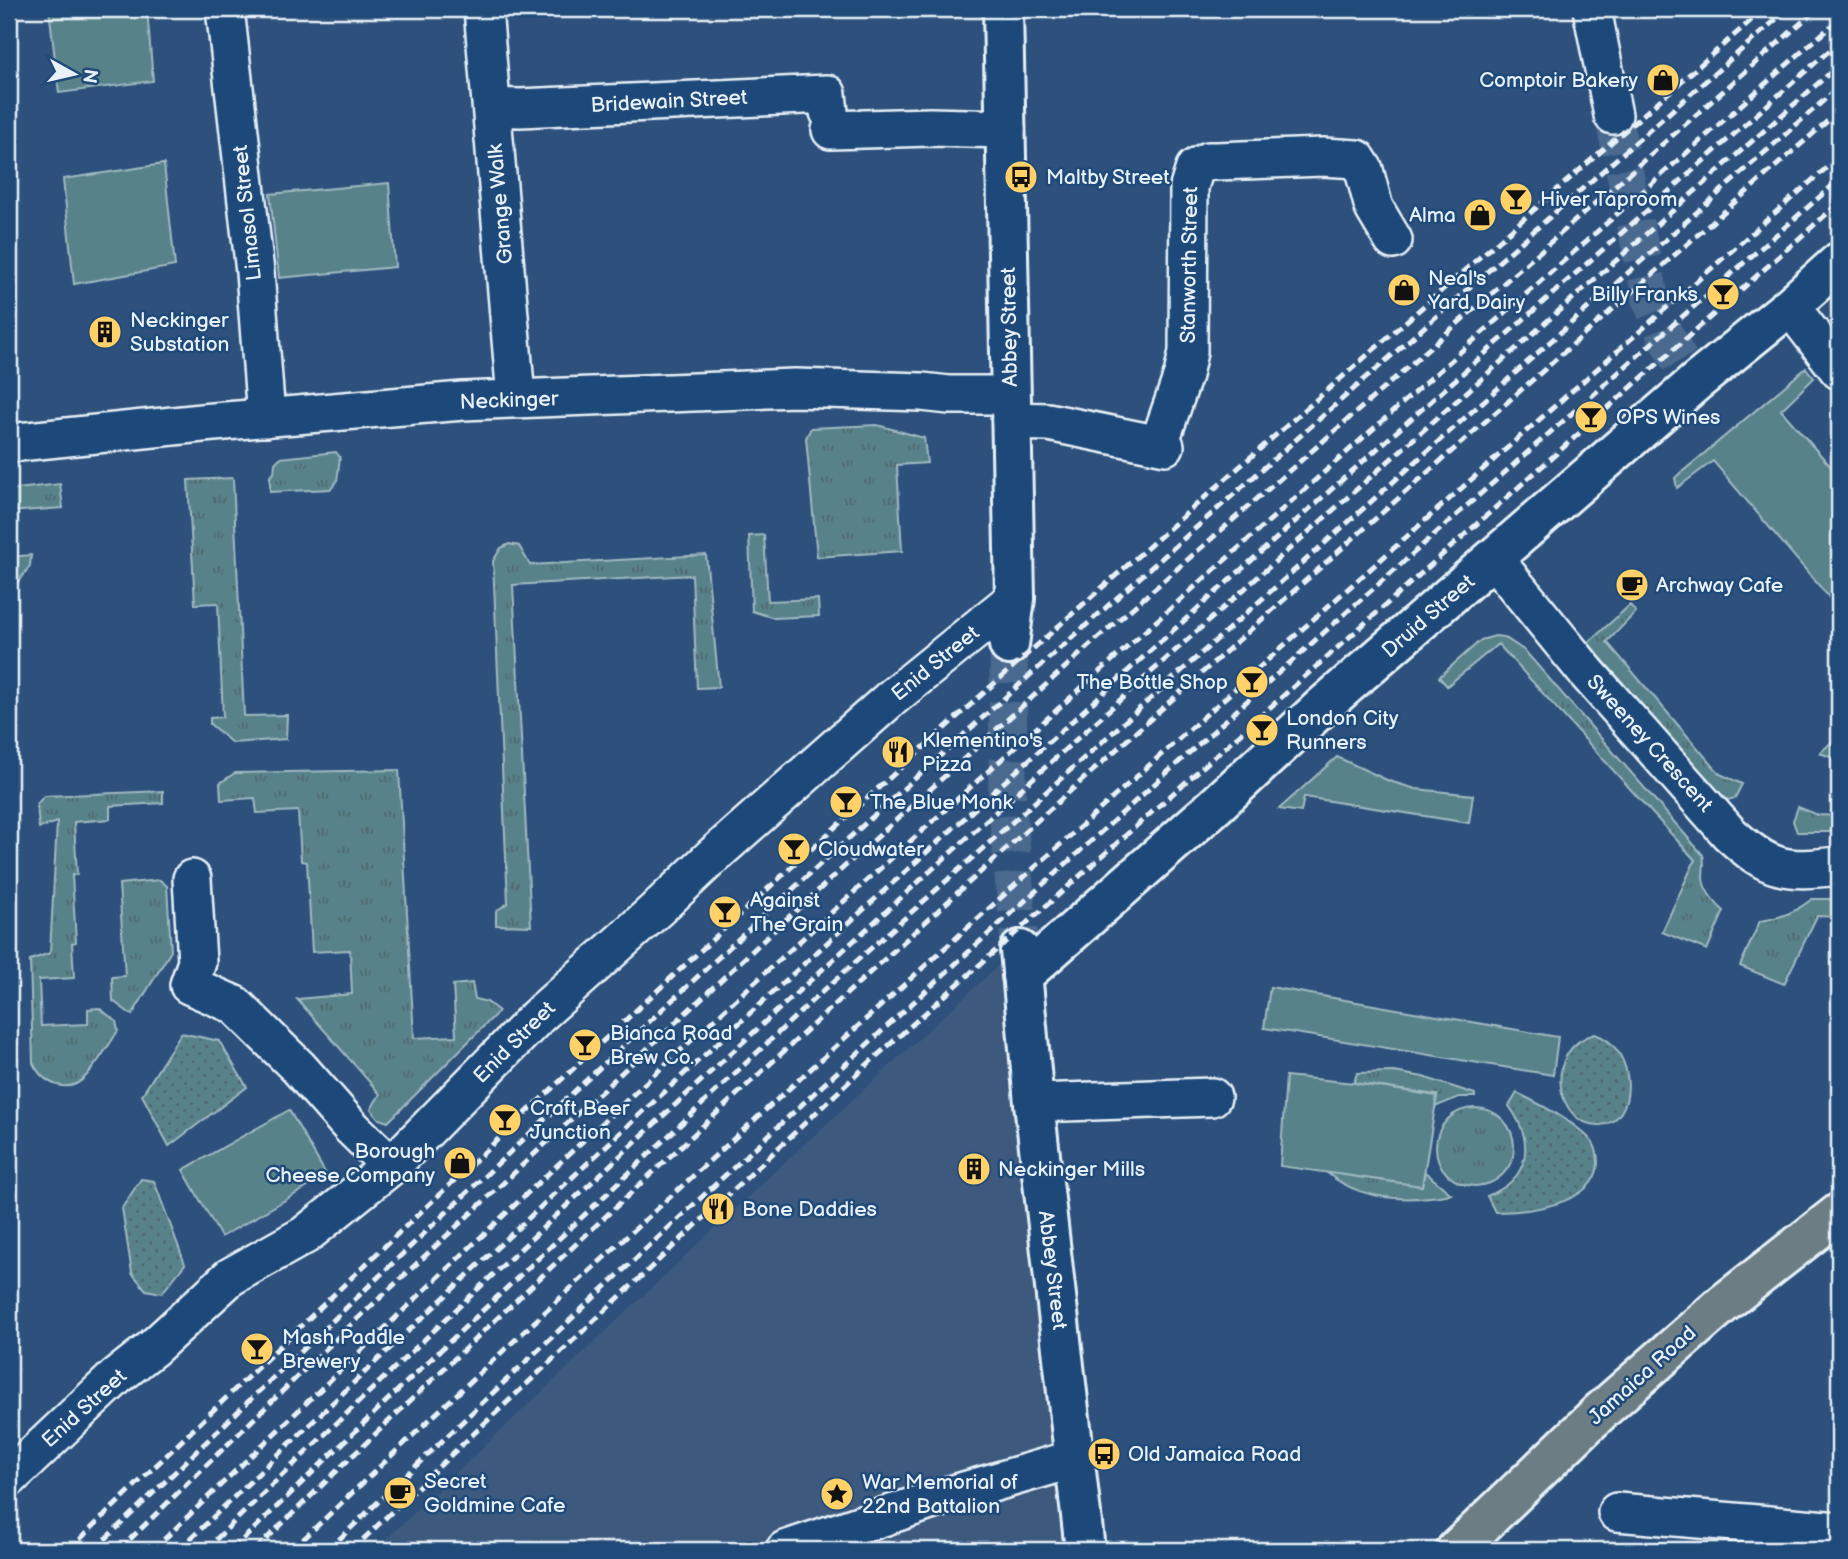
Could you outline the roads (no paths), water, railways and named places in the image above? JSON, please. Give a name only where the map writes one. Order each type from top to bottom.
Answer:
[{"type":"main road","name":"Abbey Street","points":[[1003,9],[1015,598],[1009,645]]},
{"type":"main road","name":"Druid Street","points":[[1021,962],[1215,806],[1325,705],[1494,559],[1688,372],[1790,306],[1839,261]]},
{"type":"main road","name":"Abbey Street","points":[[1021,962],[1034,1103],[1085,1550]]},
{"type":"main road","name":"Jamaica Road","points":[[1457,1550],[1602,1410],[1723,1304],[1839,1213]]},
{"type":"street","name":"Limasol Street","points":[[225,9],[255,272],[266,418]]},
{"type":"street","name":"Grange Walk","points":[[484,9],[516,398]]},
{"type":"street","points":[[1592,9],[1613,115]]},
{"type":"street","name":"Bridewain Street","points":[[492,107],[827,94],[830,121],[1006,129]]},
{"type":"street","name":"Stanworth Street","points":[[1162,445],[1188,352],[1189,187],[1195,168],[1208,161],[1323,157],[1357,159],[1364,170],[1374,208],[1393,240]]},
{"type":"street","points":[[1790,306],[1839,370]]},
{"type":"street","name":"Neckinger","points":[[9,443],[463,401],[795,388],[949,395],[1011,408],[1048,422],[1162,445]]},
{"type":"street","name":"Sweeney Crescent","points":[[1494,559],[1587,673],[1729,833],[1752,854],[1768,864],[1803,870],[1839,866]]},
{"type":"street","name":"Enid Street","points":[[9,1478],[230,1277],[305,1235],[391,1166],[538,1016],[715,854],[889,700],[1015,598]]},
{"type":"street","points":[[192,879],[197,962],[189,985],[235,1005],[299,1068],[351,1127],[391,1166]]},
{"type":"street","points":[[1034,1103],[1212,1097]]},
{"type":"street","points":[[785,1550],[930,1501],[1074,1459]]},
{"type":"street","points":[[1617,1512],[1839,1531]]},
{"type":"tunnel","points":[[1613,115],[1651,300],[1665,335],[1680,361]]},
{"type":"tunnel","points":[[1009,645],[1007,802],[1020,948]]},
{"type":"railway","points":[[69,1550],[436,1197],[810,850],[1062,623],[1764,9]]},
{"type":"railway","points":[[94,1550],[515,1147],[771,909],[1404,344],[1788,9]]},
{"type":"railway","points":[[119,1550],[337,1338],[781,924],[1090,645],[1817,9]]},
{"type":"railway","points":[[153,1550],[541,1180],[778,961],[1174,605],[1839,19]]},
{"type":"railway","points":[[179,1550],[586,1164],[792,974],[1418,412],[1839,42]]},
{"type":"railway","points":[[205,1550],[605,1170],[1012,797],[1839,65]]},
{"type":"railway","points":[[232,1550],[813,1000],[1839,87]]},
{"type":"railway","points":[[255,1550],[643,1182],[1038,820],[1437,464],[1839,111]]},
{"type":"railway","points":[[292,1550],[598,1263],[909,980],[1387,554],[1839,157]]},
{"type":"railway","points":[[328,1550],[886,1027],[1455,516],[1839,180]]},
{"type":"railway","points":[[352,1550],[870,1062],[1839,203]]},
{"type":"place","name":"Comptoir Bakery","points":[[1663,80]]},
{"type":"place","name":"Maltby Street","points":[[1021,177]]},
{"type":"place","name":"Hiver Taproom","points":[[1516,199]]},
{"type":"place","name":"Alma","points":[[1480,215]]},
{"type":"place","name":"Neal's Yard Dairy","points":[[1404,290]]},
{"type":"place","name":"Billy Franks","points":[[1723,294]]},
{"type":"place","name":"Neckinger Substation","points":[[105,332]]},
{"type":"place","name":"OPS Wines","points":[[1591,417]]},
{"type":"place","name":"Archway Cafe","points":[[1632,585]]},
{"type":"place","name":"The Bottle Shop","points":[[1252,682]]},
{"type":"place","name":"London City Runners","points":[[1262,730]]},
{"type":"place","name":"Klementino's Pizza","points":[[898,752]]},
{"type":"place","name":"The Blue Monk","points":[[846,802]]},
{"type":"place","name":"Cloudwater","points":[[794,849]]},
{"type":"place","name":"Against The Grain","points":[[725,912]]},
{"type":"place","name":"Bianca Road Brew Co.","points":[[585,1045]]},
{"type":"place","name":"Craft Beer Junction","points":[[505,1120]]},
{"type":"place","name":"Borough Cheese Company","points":[[460,1163]]},
{"type":"place","name":"Neckinger Mills","points":[[974,1169]]},
{"type":"place","name":"Bone Daddies","points":[[718,1209]]},
{"type":"place","name":"Mash Paddle Brewery","points":[[257,1349]]},
{"type":"place","name":"Old Jamaica Road","points":[[1104,1454]]},
{"type":"place","name":"Secret Goldmine Cafe","points":[[400,1493]]},
{"type":"place","name":"War Memorial of 22nd Battalion","points":[[837,1494]]}]
